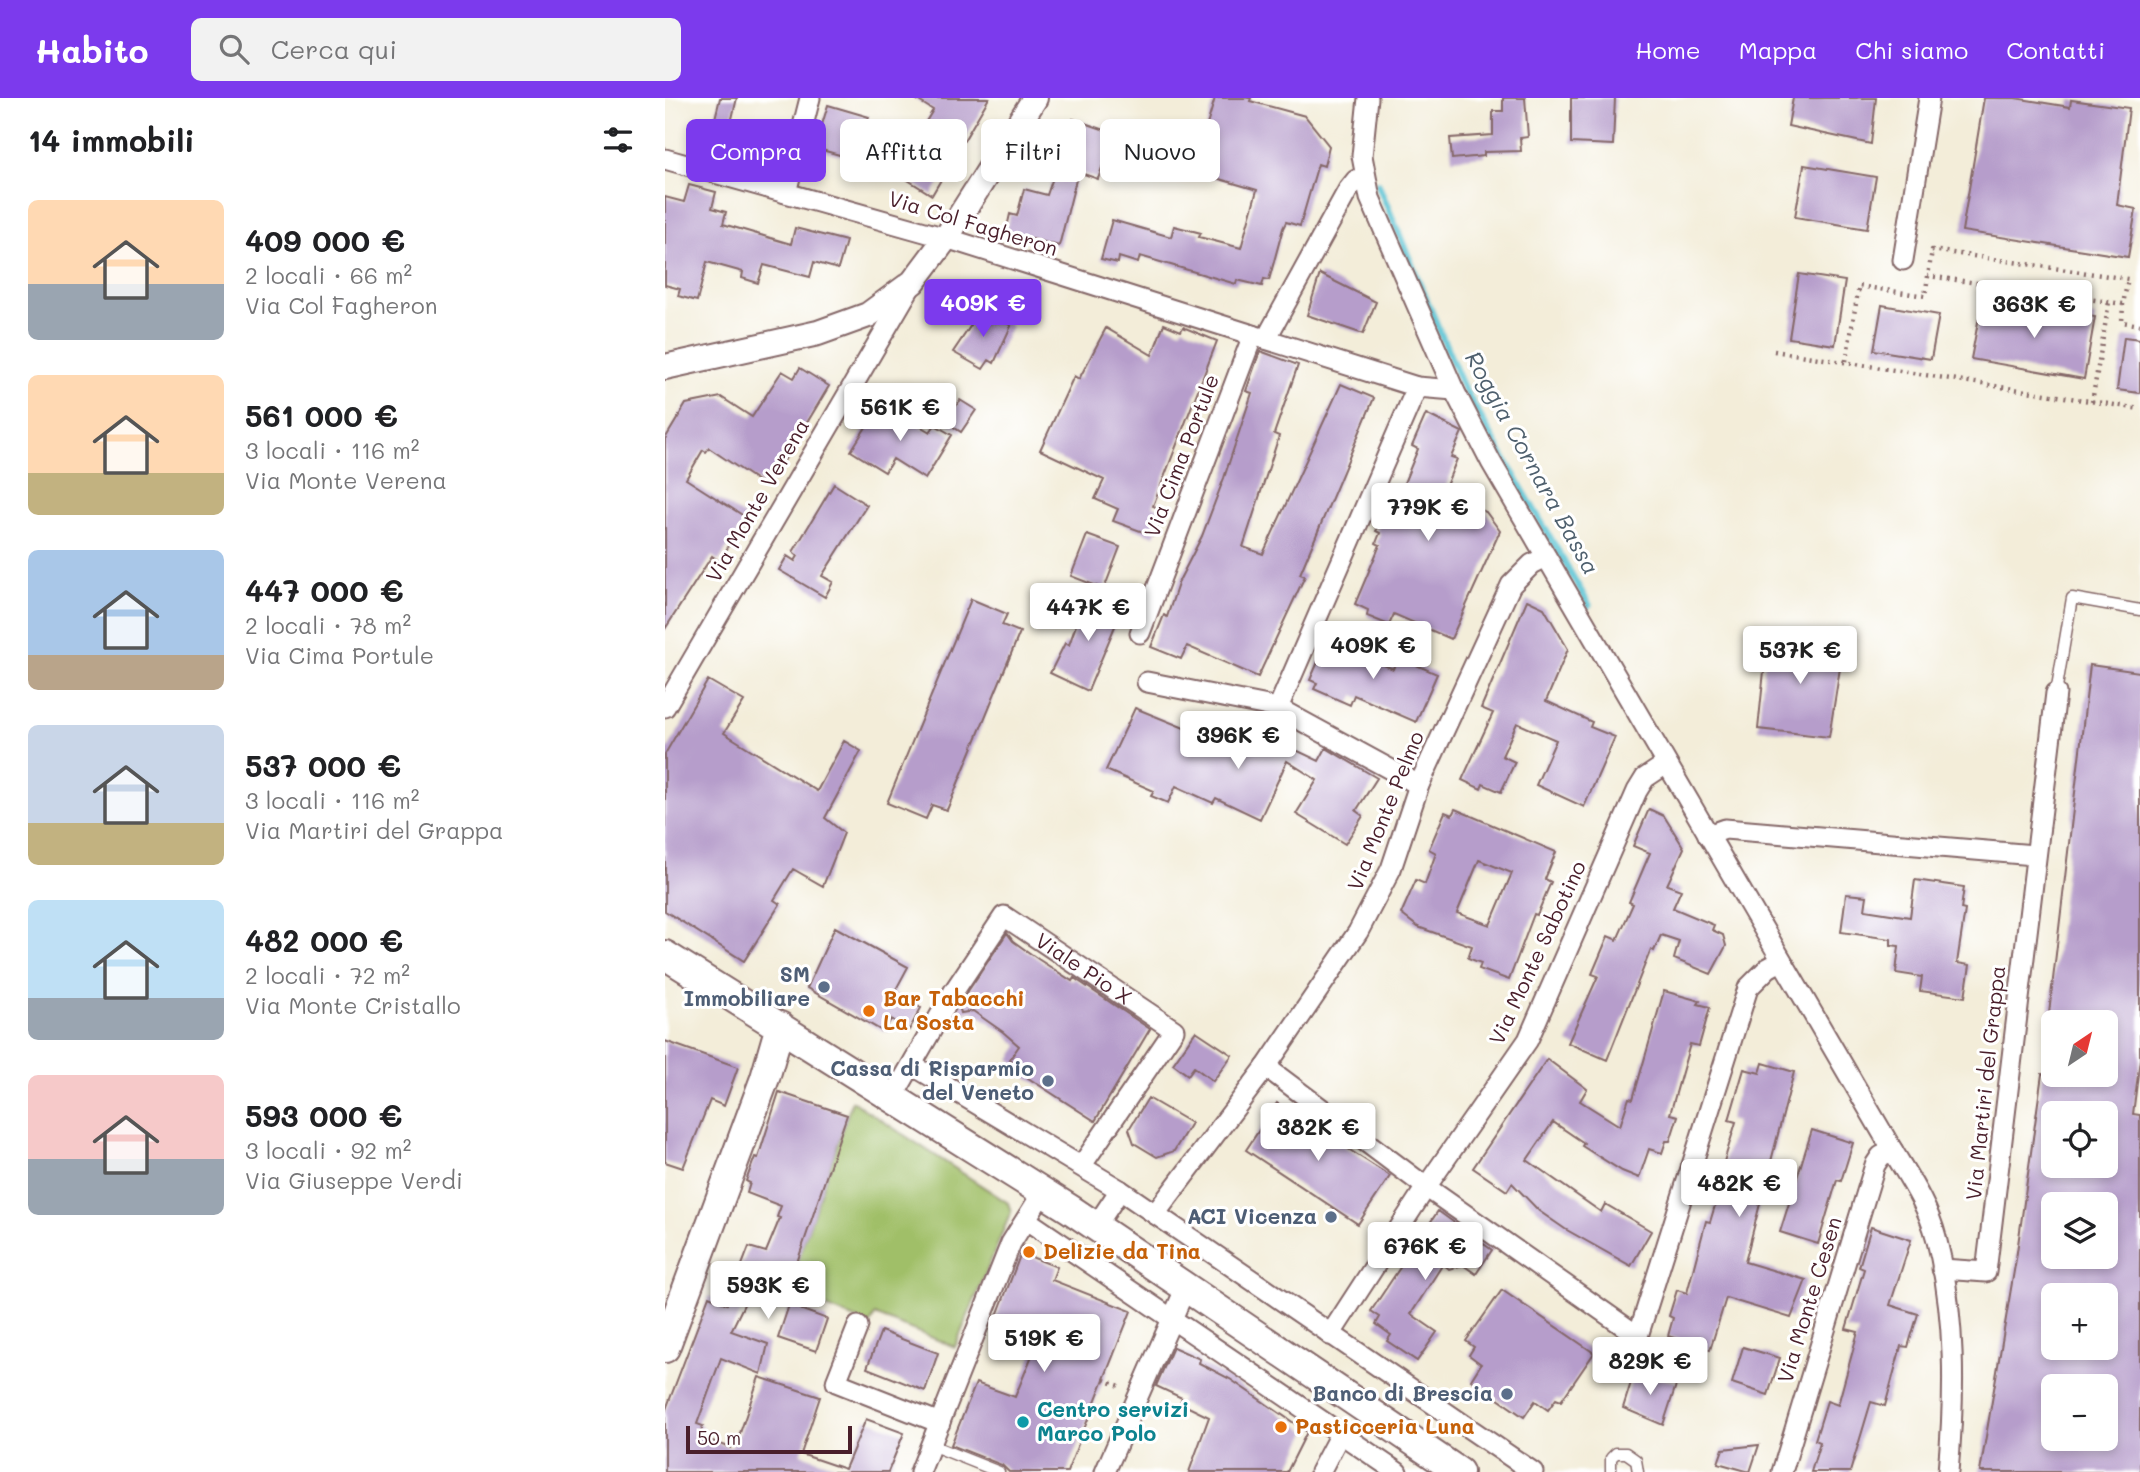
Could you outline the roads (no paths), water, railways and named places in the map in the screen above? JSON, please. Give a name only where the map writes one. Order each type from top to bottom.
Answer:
[{"type":"main road","points":[[665,955],[893,1097],[1039,1196],[1070,1209],[1459,1472]]},
{"type":"main road","points":[[665,1348],[765,1078],[780,1026]]},
{"type":"street","points":[[786,193],[810,98]]},
{"type":"street","points":[[665,367],[818,332],[867,314],[913,282],[946,238],[1035,98]]},
{"type":"street","points":[[1368,98],[1363,137],[1364,177],[1454,390],[1491,462],[1893,1151],[1931,1223],[1942,1269],[1953,1363],[1954,1408],[1948,1472]]},
{"type":"street","points":[[1903,260],[1929,98]]},
{"type":"street","name":"Via Col Fagheron","points":[[665,159],[946,238],[1416,387],[1454,390]]},
{"type":"street","points":[[1260,337],[1348,190],[1356,180],[1364,177]]},
{"type":"street","name":"Via Monte Verena","points":[[665,707],[913,282]]},
{"type":"street","name":"Via Cima Portule","points":[[1140,633],[1260,337]]},
{"type":"street","points":[[1278,708],[1416,387]]},
{"type":"street","name":"Via Monte Pelmo","points":[[1155,1214],[1266,1067],[1358,932],[1391,869],[1419,785],[1511,585],[1532,564],[1546,557]]},
{"type":"street","points":[[1147,682],[1278,708],[1419,785]]},
{"type":"street","name":"Via Martiri del Grappa","points":[[1942,1269],[1986,1272],[2034,855],[2056,693]]},
{"type":"street","name":"Via Monte Sabotino","points":[[1330,1335],[1426,1187],[1528,1040],[1637,791],[1646,778],[1665,764]]},
{"type":"street","points":[[1708,835],[1725,829],[2034,855]]},
{"type":"street","name":"Viale Pio X","points":[[893,1097],[954,991],[1004,916],[1174,1030],[1082,1165]]},
{"type":"street","points":[[1266,1067],[1426,1187],[1638,1336],[1748,988],[1768,968],[1781,961]]},
{"type":"street","points":[[912,1065],[1082,1165],[1330,1335],[1511,1466],[1533,1472]]},
{"type":"street","name":"Via Monte Cesen","points":[[1782,1472],[1875,1165],[1881,1156],[1893,1151]]},
{"type":"street","points":[[1096,1226],[1120,1190]]},
{"type":"street","points":[[1011,1243],[1028,1221],[1039,1196]]},
{"type":"street","points":[[920,1472],[1011,1243],[1039,1196]]},
{"type":"street","points":[[1066,1248],[1070,1209]]},
{"type":"street","points":[[1028,1221],[1397,1472]]},
{"type":"street","points":[[1105,1472],[1186,1287]]},
{"type":"street","points":[[858,1326],[836,1382],[940,1423]]},
{"type":"street","points":[[1320,1472],[1340,1434]]},
{"type":"lane","name":"Via Martiri del Grappa","points":[[2056,693],[2072,598],[2140,610]]},
{"type":"lane","points":[[931,1445],[999,1472]]},
{"type":"lane","points":[[1611,1472],[1611,1458],[1616,1453],[1626,1453],[1636,1460],[1639,1472]]},
{"type":"waterway","name":"Roggia Cornara Bassa","points":[[1378,184],[1463,387],[1589,605]]},
{"type":"place","name":"SM Immobiliare","points":[[824,987]]},
{"type":"place","name":"Bar Tabacchi La Sosta","points":[[869,1011]]},
{"type":"place","name":"Cassa di Risparmio del Veneto","points":[[1048,1081]]},
{"type":"place","name":"ACI Vicenza","points":[[1331,1217]]},
{"type":"place","name":"Delizie da Tina","points":[[1029,1252]]},
{"type":"place","name":"Banco di Brescia","points":[[1507,1394]]},
{"type":"place","name":"Centro servizi Marco Polo","points":[[1023,1422]]},
{"type":"place","name":"Pasticceria Luna","points":[[1281,1427]]}]
